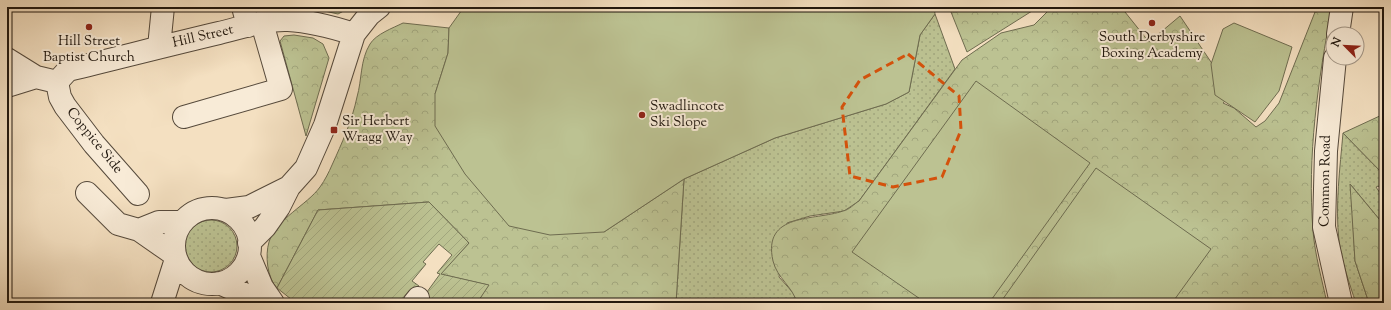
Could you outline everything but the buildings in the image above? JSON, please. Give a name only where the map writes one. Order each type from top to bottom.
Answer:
[{"type":"street","points":[[159,47],[163,7]]},
{"type":"street","points":[[289,187],[249,207],[226,210],[206,208],[190,215],[182,222],[174,240],[176,257],[183,270],[198,281],[206,284],[219,283],[238,273],[249,250],[279,207],[289,187],[306,168],[316,149],[325,125],[354,34],[369,15],[379,7]]},
{"type":"street","points":[[1339,26],[1342,7]]},
{"type":"street","name":"Hill Street","points":[[47,80],[68,70],[159,47],[251,19],[290,14],[354,34]]},
{"type":"street","points":[[184,117],[281,89],[251,19]]},
{"type":"street","points":[[7,59],[47,80]]},
{"type":"street","name":"Common Road","points":[[1334,66],[1326,151],[1324,227],[1341,303]]},
{"type":"street","points":[[7,86],[47,80]]},
{"type":"street","name":"Coppice Side","points":[[47,80],[94,144],[138,194]]},
{"type":"street","points":[[87,193],[118,224],[139,230],[176,257]]},
{"type":"street","points":[[226,210],[241,221],[248,233],[249,250],[262,287],[273,303]]},
{"type":"street","points":[[139,230],[159,222],[182,222]]},
{"type":"street","points":[[162,303],[176,257]]},
{"type":"street","points":[[166,303],[198,281]]},
{"type":"street","points":[[219,283],[265,303]]},
{"type":"highlighted area","points":[[908,54],[959,96],[961,130],[942,177],[893,187],[850,176],[842,107],[860,80]]},
{"type":"green space","points":[[306,7],[351,7],[338,14]]},
{"type":"green space","name":"Swadlincote Ski Slope","points":[[464,7],[934,7],[935,14],[920,35],[909,92],[886,104],[775,138],[684,179],[604,232],[550,235],[509,226],[465,174],[435,126],[435,94],[448,53],[449,28]]},
{"type":"green space","points":[[949,7],[1030,7],[1032,11],[967,52]]},
{"type":"green space","points":[[1052,7],[1121,7],[1149,42],[1180,16],[1213,65],[1230,97],[1223,103],[1234,108],[1256,127],[1265,121],[1279,103],[1317,7],[1332,7],[1329,26],[1325,26],[1325,46],[1318,90],[1311,175],[1314,240],[1327,303],[797,303],[792,292],[775,267],[773,261],[772,245],[775,234],[783,226],[793,221],[832,214],[845,210],[859,201],[962,60],[1001,33],[1034,25]]},
{"type":"green space","points":[[935,14],[955,69],[859,201],[844,211],[810,216],[787,223],[779,277],[795,295],[797,303],[676,303],[684,179],[775,138],[886,104],[909,92],[920,35]]},
{"type":"green space","points":[[403,23],[449,28],[448,53],[435,94],[604,232],[684,179],[676,303],[477,303],[488,285],[440,274],[469,243],[429,202],[318,210],[277,288],[269,272],[267,253],[269,242],[278,226],[314,194],[328,173],[343,140],[352,115],[359,90],[364,57],[370,44],[380,34]]},
{"type":"green space","points":[[1234,23],[1292,47],[1279,91],[1255,122],[1215,95],[1211,64],[1223,29]]},
{"type":"green space","points":[[294,35],[313,38],[323,44],[329,58],[306,136],[280,41],[284,36]]},
{"type":"green space","points":[[976,81],[1090,163],[989,303],[926,303],[852,252]]},
{"type":"green space","points":[[1384,114],[1384,175],[1343,133]]},
{"type":"green space","points":[[1343,133],[1384,175],[1384,185],[1376,187],[1384,199],[1384,225],[1351,185],[1355,261],[1369,303],[1356,303],[1340,249],[1338,200]]},
{"type":"green space","points":[[1096,168],[1211,249],[1172,303],[1000,303]]},
{"type":"green space","points":[[1350,184],[1384,225],[1384,303],[1369,303],[1355,261]]},
{"type":"green space","points":[[429,202],[469,243],[441,274],[489,285],[477,303],[419,303],[440,274],[437,273],[452,255],[439,244],[423,262],[426,264],[412,281],[419,286],[406,303],[296,303],[277,288],[318,210]]},
{"type":"green space","points":[[211,220],[221,222],[229,228],[235,236],[237,246],[235,256],[229,264],[221,270],[211,272],[201,270],[193,264],[187,256],[185,246],[187,236],[193,228],[201,222]]},
{"type":"place","name":"South Derbyshire Boxing Academy","points":[[1152,23]]},
{"type":"place","name":"Hill Street Baptist Church","points":[[89,27]]},
{"type":"place","name":"Swadlincote Ski Slope","points":[[642,115]]},
{"type":"place","name":"Sir Herbert Wragg Way","points":[[334,130]]}]
